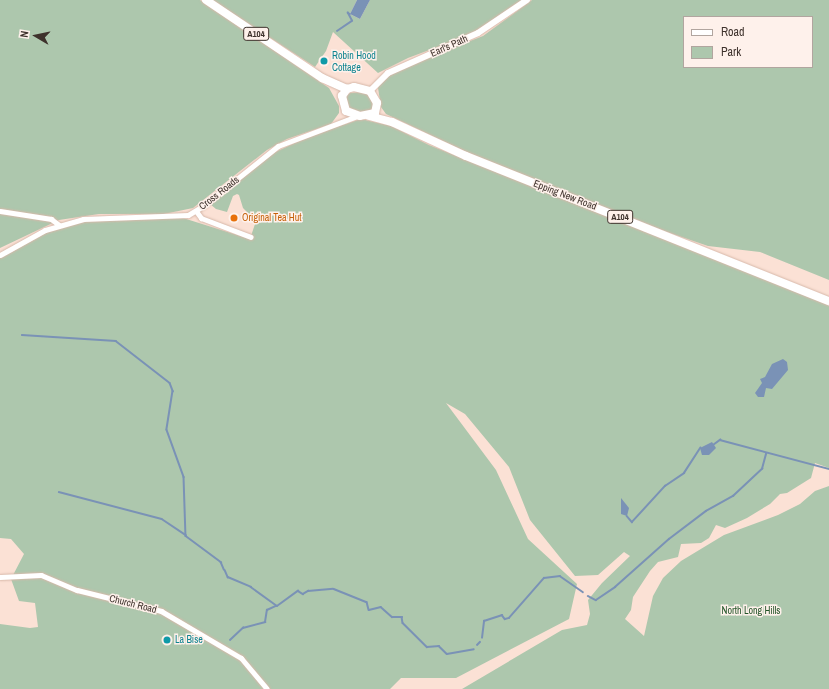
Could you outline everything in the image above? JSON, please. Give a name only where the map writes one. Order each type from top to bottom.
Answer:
[{"type":"main road","name":"A104","points":[[206,0],[331,83],[348,89],[354,87],[370,91],[377,107]]},
{"type":"main road","name":"A104","points":[[331,83],[342,100],[345,109]]},
{"type":"main road","points":[[342,100],[343,92],[348,89]]},
{"type":"main road","points":[[370,116],[375,113],[377,107]]},
{"type":"main road","name":"Epping New Road","points":[[377,107],[392,122]]},
{"type":"main road","points":[[345,109],[357,116]]},
{"type":"main road","name":"A104","points":[[357,116],[370,116]]},
{"type":"main road","name":"Epping New Road","points":[[370,116],[392,122],[466,156],[829,301]]},
{"type":"street","name":"Earl's Path","points":[[370,91],[388,73],[478,33],[527,0]]},
{"type":"street","points":[[341,122],[345,109]]},
{"type":"street","name":"Cross Roads","points":[[0,255],[60,225],[100,217],[183,216],[196,211],[278,146],[357,116]]},
{"type":"street","points":[[0,211],[51,219],[60,225]]},
{"type":"street","points":[[196,211],[202,218],[251,237]]},
{"type":"street","name":"Church Road","points":[[0,577],[41,575],[77,590],[161,611],[241,658],[267,689]]},
{"type":"green space","points":[[0,0],[200,0],[329,88],[339,106],[339,113],[331,124],[287,139],[267,150],[193,208],[164,214],[99,214],[59,220],[0,248]]},
{"type":"green space","points":[[212,0],[357,0],[350,14],[360,19],[370,0],[526,0],[480,31],[408,58],[378,73],[333,32],[326,51],[315,67]]},
{"type":"green space","points":[[532,0],[829,0],[829,280],[760,252],[708,246],[667,232],[477,157],[386,114],[381,107],[378,88],[381,80],[392,71],[483,36]]},
{"type":"green space","points":[[363,92],[372,96],[374,110],[354,113],[350,110],[346,96],[350,93]]},
{"type":"green space","name":"North Long Hills","points":[[361,119],[391,126],[429,145],[829,305],[829,468],[815,463],[811,478],[787,493],[780,494],[770,504],[747,518],[725,528],[716,525],[709,538],[701,543],[681,544],[678,557],[658,562],[650,571],[633,597],[631,610],[625,619],[644,636],[653,596],[663,578],[681,561],[724,535],[778,515],[800,504],[815,491],[829,486],[829,689],[462,689],[562,630],[587,625],[590,614],[588,600],[602,583],[630,556],[624,552],[598,575],[575,576],[530,520],[509,467],[465,414],[446,403],[496,470],[528,539],[577,584],[569,619],[456,678],[401,678],[390,689],[0,689],[0,624],[30,628],[38,627],[35,603],[19,601],[11,579],[24,554],[11,539],[0,538],[0,254],[48,231],[65,225],[105,219],[183,218],[250,239],[256,221],[243,208],[239,195],[237,194],[233,196],[227,212],[216,209],[210,204],[269,155],[312,135]]},
{"type":"water","points":[[357,0],[370,0],[360,19],[350,14]]},
{"type":"water","points":[[783,359],[787,362],[788,370],[772,389],[766,388],[764,397],[758,397],[755,393],[762,383],[760,379],[765,377],[772,364]]},
{"type":"water","points":[[712,442],[716,448],[709,455],[702,455],[700,448]]},
{"type":"water","points":[[621,498],[629,508],[627,516],[621,514]]},
{"type":"waterway","points":[[337,31],[352,21],[348,13],[350,14]]},
{"type":"waterway","points":[[22,335],[116,341],[170,383],[173,391],[167,430],[184,477],[186,536],[221,562],[224,569]]},
{"type":"waterway","points":[[713,445],[720,440],[829,469]]},
{"type":"waterway","points":[[627,516],[632,522],[665,486],[684,473],[700,448]]},
{"type":"waterway","points":[[588,596],[596,600],[615,587],[669,539],[706,511],[733,496],[762,469],[766,454]]},
{"type":"waterway","points":[[59,492],[162,519],[186,535]]},
{"type":"waterway","points":[[225,570],[228,577],[251,587],[277,606],[298,591],[303,594],[308,591],[333,589]]},
{"type":"waterway","points":[[482,638],[484,621],[502,615],[505,619],[509,618],[544,578],[560,576],[583,592]]},
{"type":"waterway","points":[[334,589],[367,602],[369,610],[381,607],[392,617],[402,617],[403,623],[427,647],[439,646],[447,654],[474,649]]},
{"type":"waterway","points":[[230,640],[243,628],[265,622],[267,610],[276,606]]},
{"type":"waterway","points":[[477,645],[480,642]]},
{"type":"place","name":"Robin Hood Cottage","points":[[324,61]]},
{"type":"place","name":"Original Tea Hut","points":[[234,218]]},
{"type":"place","name":"La Bise","points":[[167,640]]}]
